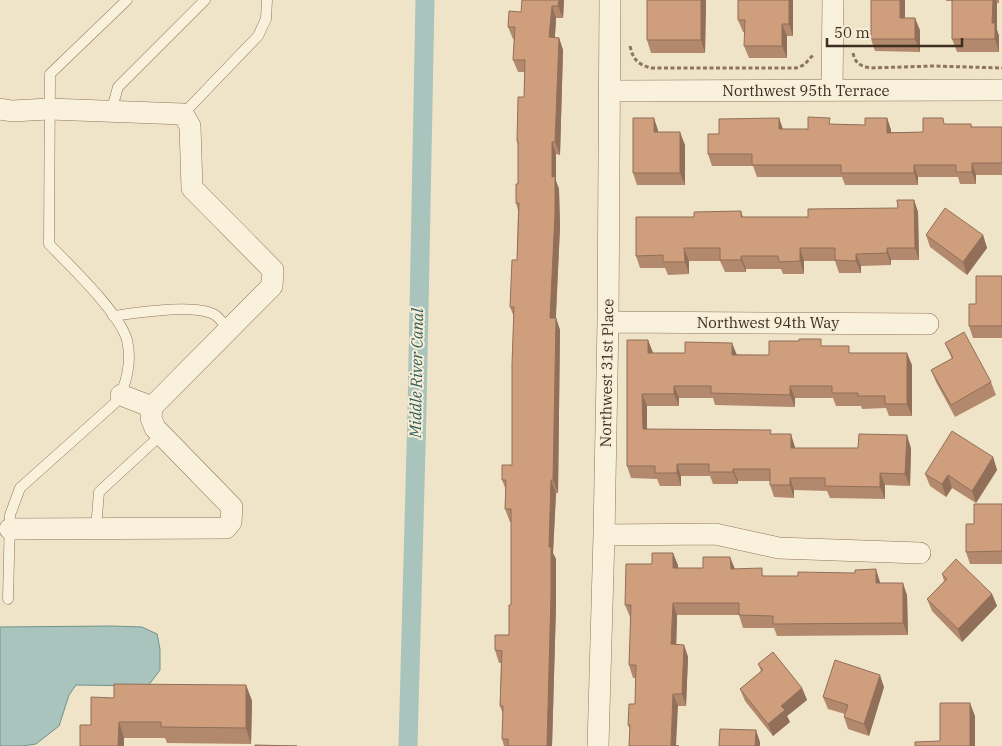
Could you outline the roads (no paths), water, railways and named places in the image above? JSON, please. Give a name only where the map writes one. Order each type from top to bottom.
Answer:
[{"type":"street","name":"Northwest 31st Place","points":[[598,746],[608,322],[610,0]]},
{"type":"street","points":[[832,91],[833,0]]},
{"type":"street","name":"Northwest 95th Terrace","points":[[609,91],[1002,90]]},
{"type":"street","points":[[0,109],[12,111],[49,109],[183,114],[190,126],[192,188],[273,270],[272,286],[152,408],[151,418],[155,428],[232,507],[231,522],[226,528],[10,529]]},
{"type":"street","name":"Northwest 94th Way","points":[[608,322],[928,324]]},
{"type":"street","points":[[121,395],[152,408]]},
{"type":"street","points":[[604,535],[715,534],[779,548],[920,553]]},
{"type":"lane","points":[[8,599],[10,515],[20,488],[115,403],[121,395],[128,367],[127,341],[118,322],[49,244],[50,74],[127,0]]},
{"type":"lane","points":[[111,112],[118,87],[205,0]]},
{"type":"lane","points":[[183,114],[258,36],[266,19],[266,0]]},
{"type":"lane","points":[[113,316],[155,311],[196,310],[215,315],[228,329]]},
{"type":"lane","points":[[96,529],[99,492],[162,434]]},
{"type":"water","points":[[0,627],[142,627],[157,634],[160,649],[160,670],[148,686],[76,685],[69,695],[59,726],[36,744],[0,746]]},
{"type":"waterway","name":"Middle River Canal","points":[[408,746],[425,0]]}]
